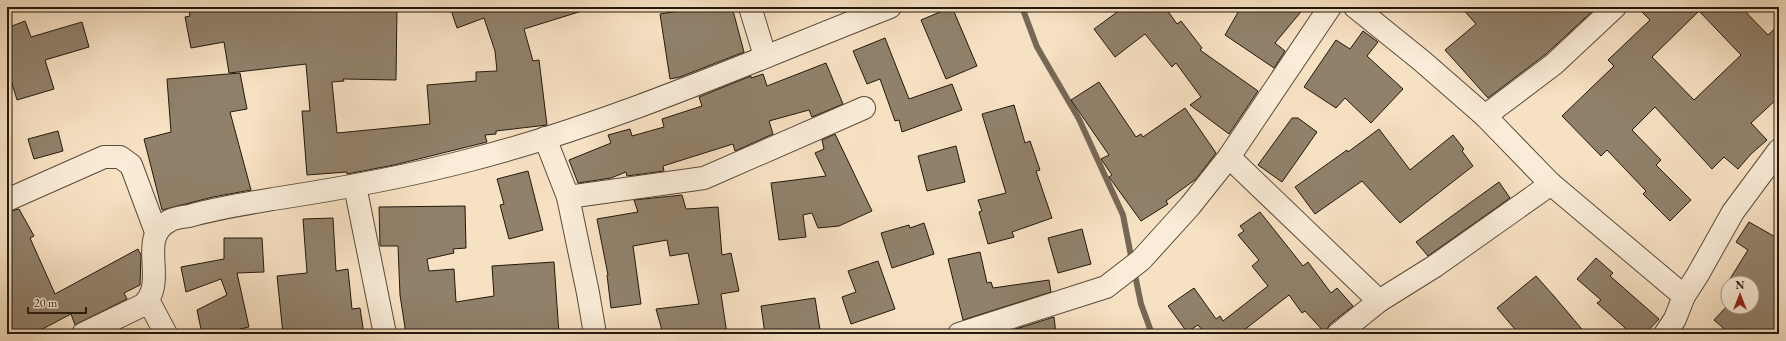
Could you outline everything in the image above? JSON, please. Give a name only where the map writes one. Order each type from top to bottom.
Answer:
[{"type":"street","points":[[750,7],[765,56]]},
{"type":"street","points":[[83,334],[142,305],[148,300],[152,293],[155,272],[152,245],[156,232],[169,221],[214,209],[355,186],[470,160],[545,138],[647,103],[890,7]]},
{"type":"street","points":[[959,334],[1106,286],[1141,260],[1190,206],[1228,157],[1330,7]]},
{"type":"street","points":[[1355,7],[1422,60],[1485,116],[1551,184],[1684,296]]},
{"type":"street","points":[[1485,116],[1554,64],[1615,7]]},
{"type":"street","points":[[568,197],[704,178],[864,108]]},
{"type":"street","points":[[545,138],[568,197],[595,334]]},
{"type":"street","points":[[1665,334],[1675,319],[1684,296],[1733,212],[1779,150]]},
{"type":"street","points":[[7,200],[104,157],[120,157],[131,165],[156,232]]},
{"type":"street","points":[[1228,157],[1379,301]]},
{"type":"street","points":[[1338,334],[1379,301],[1434,266],[1551,184]]},
{"type":"street","points":[[355,186],[385,334]]},
{"type":"street","points":[[148,300],[166,334]]},
{"type":"building","points":[[199,7],[397,7],[396,80],[343,79],[344,81],[332,82],[337,133],[430,124],[427,85],[476,81],[476,72],[497,71],[495,51],[484,18],[457,28],[450,7],[582,7],[582,11],[524,29],[533,61],[539,60],[547,125],[496,131],[496,134],[485,135],[487,142],[394,165],[347,174],[347,172],[307,175],[302,111],[310,111],[306,64],[229,73],[224,42],[191,48],[185,17],[190,16],[189,9]]},
{"type":"building","points":[[704,7],[732,7],[744,52],[680,77],[670,79],[660,14]]},
{"type":"building","points":[[952,7],[977,66],[946,79],[921,20]]},
{"type":"building","points":[[1124,7],[1165,7],[1177,24],[1181,21],[1202,48],[1200,50],[1258,91],[1229,134],[1190,105],[1201,97],[1176,63],[1172,67],[1145,34],[1115,57],[1094,29]]},
{"type":"building","points":[[1241,7],[1305,7],[1275,43],[1285,51],[1274,68],[1225,35]]},
{"type":"building","points":[[1461,7],[1597,7],[1546,54],[1488,98],[1445,50],[1476,24]]},
{"type":"building","points":[[1637,7],[1741,7],[1768,35],[1779,25],[1779,97],[1751,123],[1767,140],[1751,154],[1738,169],[1724,157],[1712,169],[1655,107],[1632,130],[1661,160],[1656,165],[1691,200],[1670,221],[1643,194],[1646,191],[1607,150],[1601,156],[1562,116],[1614,66],[1608,60],[1650,20]],"holes":[[[1699,11],[1741,55],[1694,100],[1652,57]]]},
{"type":"building","points":[[25,21],[31,37],[82,22],[89,47],[45,60],[54,89],[17,100],[7,67],[7,28]]},
{"type":"building","points":[[1363,31],[1378,42],[1367,56],[1403,89],[1371,123],[1345,98],[1336,108],[1304,87],[1336,40],[1350,49]]},
{"type":"building","points":[[885,38],[909,99],[952,84],[962,110],[902,132],[899,120],[895,121],[880,79],[867,84],[853,51]]},
{"type":"building","points":[[826,63],[843,104],[812,117],[809,110],[769,121],[773,134],[735,151],[733,144],[663,166],[664,171],[627,176],[626,172],[611,178],[578,183],[569,160],[611,143],[608,135],[630,129],[632,136],[664,127],[662,119],[702,106],[699,97],[751,76],[751,78],[763,74],[767,86]]},
{"type":"building","points":[[240,73],[247,109],[230,112],[251,190],[213,197],[162,210],[144,139],[171,132],[167,79]]},
{"type":"building","points":[[1099,82],[1136,137],[1141,134],[1143,137],[1185,108],[1216,153],[1196,179],[1166,201],[1168,204],[1141,221],[1109,177],[1112,175],[1101,159],[1109,155],[1071,100]]},
{"type":"building","points":[[1014,105],[1025,143],[1030,141],[1040,170],[1036,171],[1052,218],[1012,232],[1014,237],[988,244],[979,212],[982,211],[978,200],[1006,193],[982,114]]},
{"type":"building","points":[[1292,118],[1298,118],[1317,132],[1282,182],[1258,165]]},
{"type":"building","points":[[1379,129],[1410,170],[1453,135],[1464,149],[1462,151],[1473,166],[1400,223],[1362,181],[1315,214],[1295,187],[1347,150],[1348,152]]},
{"type":"building","points":[[58,131],[63,151],[34,159],[28,139]]},
{"type":"building","points":[[835,134],[872,211],[839,226],[818,228],[812,213],[803,215],[806,237],[779,240],[771,183],[826,176],[815,153],[824,149],[822,140]]},
{"type":"building","points":[[956,146],[965,182],[927,191],[918,156]]},
{"type":"building","points":[[528,171],[543,230],[509,239],[500,205],[504,204],[497,179]]},
{"type":"building","points":[[1499,182],[1510,198],[1428,256],[1416,242]]},
{"type":"building","points":[[682,195],[686,209],[718,207],[722,255],[731,253],[739,291],[721,294],[727,334],[663,334],[656,309],[699,304],[688,253],[670,256],[667,240],[633,246],[641,304],[611,308],[608,275],[597,219],[638,212],[634,200]]},
{"type":"building","points":[[465,206],[466,248],[453,249],[454,253],[427,259],[429,271],[454,269],[456,302],[494,296],[492,266],[554,262],[559,334],[406,334],[400,295],[398,246],[380,246],[379,207]]},
{"type":"building","points":[[19,209],[34,236],[30,238],[55,294],[138,249],[141,255],[140,285],[124,293],[127,299],[75,325],[71,314],[33,334],[7,334],[7,212]]},
{"type":"building","points":[[1260,212],[1303,266],[1308,262],[1331,293],[1337,288],[1353,306],[1330,324],[1326,334],[1305,311],[1302,313],[1289,295],[1239,334],[1197,334],[1202,330],[1198,325],[1187,332],[1168,306],[1194,288],[1216,319],[1220,316],[1223,321],[1268,286],[1252,266],[1259,260],[1238,235],[1244,231],[1240,226]]},
{"type":"building","points":[[333,218],[336,271],[348,269],[352,309],[360,308],[364,334],[283,334],[277,276],[307,273],[303,219]]},
{"type":"building","points":[[1749,222],[1779,239],[1779,334],[1730,334],[1714,320],[1720,314],[1720,315],[1760,315],[1760,275],[1732,275],[1748,250],[1736,242]]},
{"type":"building","points":[[924,223],[934,254],[892,268],[881,233],[909,225],[910,228]]},
{"type":"building","points":[[1082,229],[1091,264],[1058,273],[1048,238]]},
{"type":"building","points":[[224,238],[262,238],[264,272],[237,273],[249,327],[218,334],[202,334],[197,310],[227,295],[221,279],[186,292],[181,267],[224,259]]},
{"type":"building","points":[[980,252],[987,283],[991,282],[993,288],[1049,280],[1051,292],[963,320],[948,259]]},
{"type":"building","points":[[1596,258],[1613,273],[1610,276],[1659,319],[1645,334],[1632,334],[1597,303],[1601,300],[1577,279]]},
{"type":"building","points":[[878,261],[895,309],[851,324],[842,297],[856,292],[848,271]]},
{"type":"building","points":[[1536,276],[1586,334],[1519,334],[1497,308]]},
{"type":"building","points":[[815,298],[820,330],[793,334],[765,334],[761,306]]},
{"type":"building","points":[[1054,317],[1056,334],[1000,334]]},
{"type":"waterway","points":[[1022,7],[1037,47],[1079,119],[1123,215],[1132,261]]},
{"type":"waterway","points":[[1134,270],[1141,304],[1152,334]]}]
